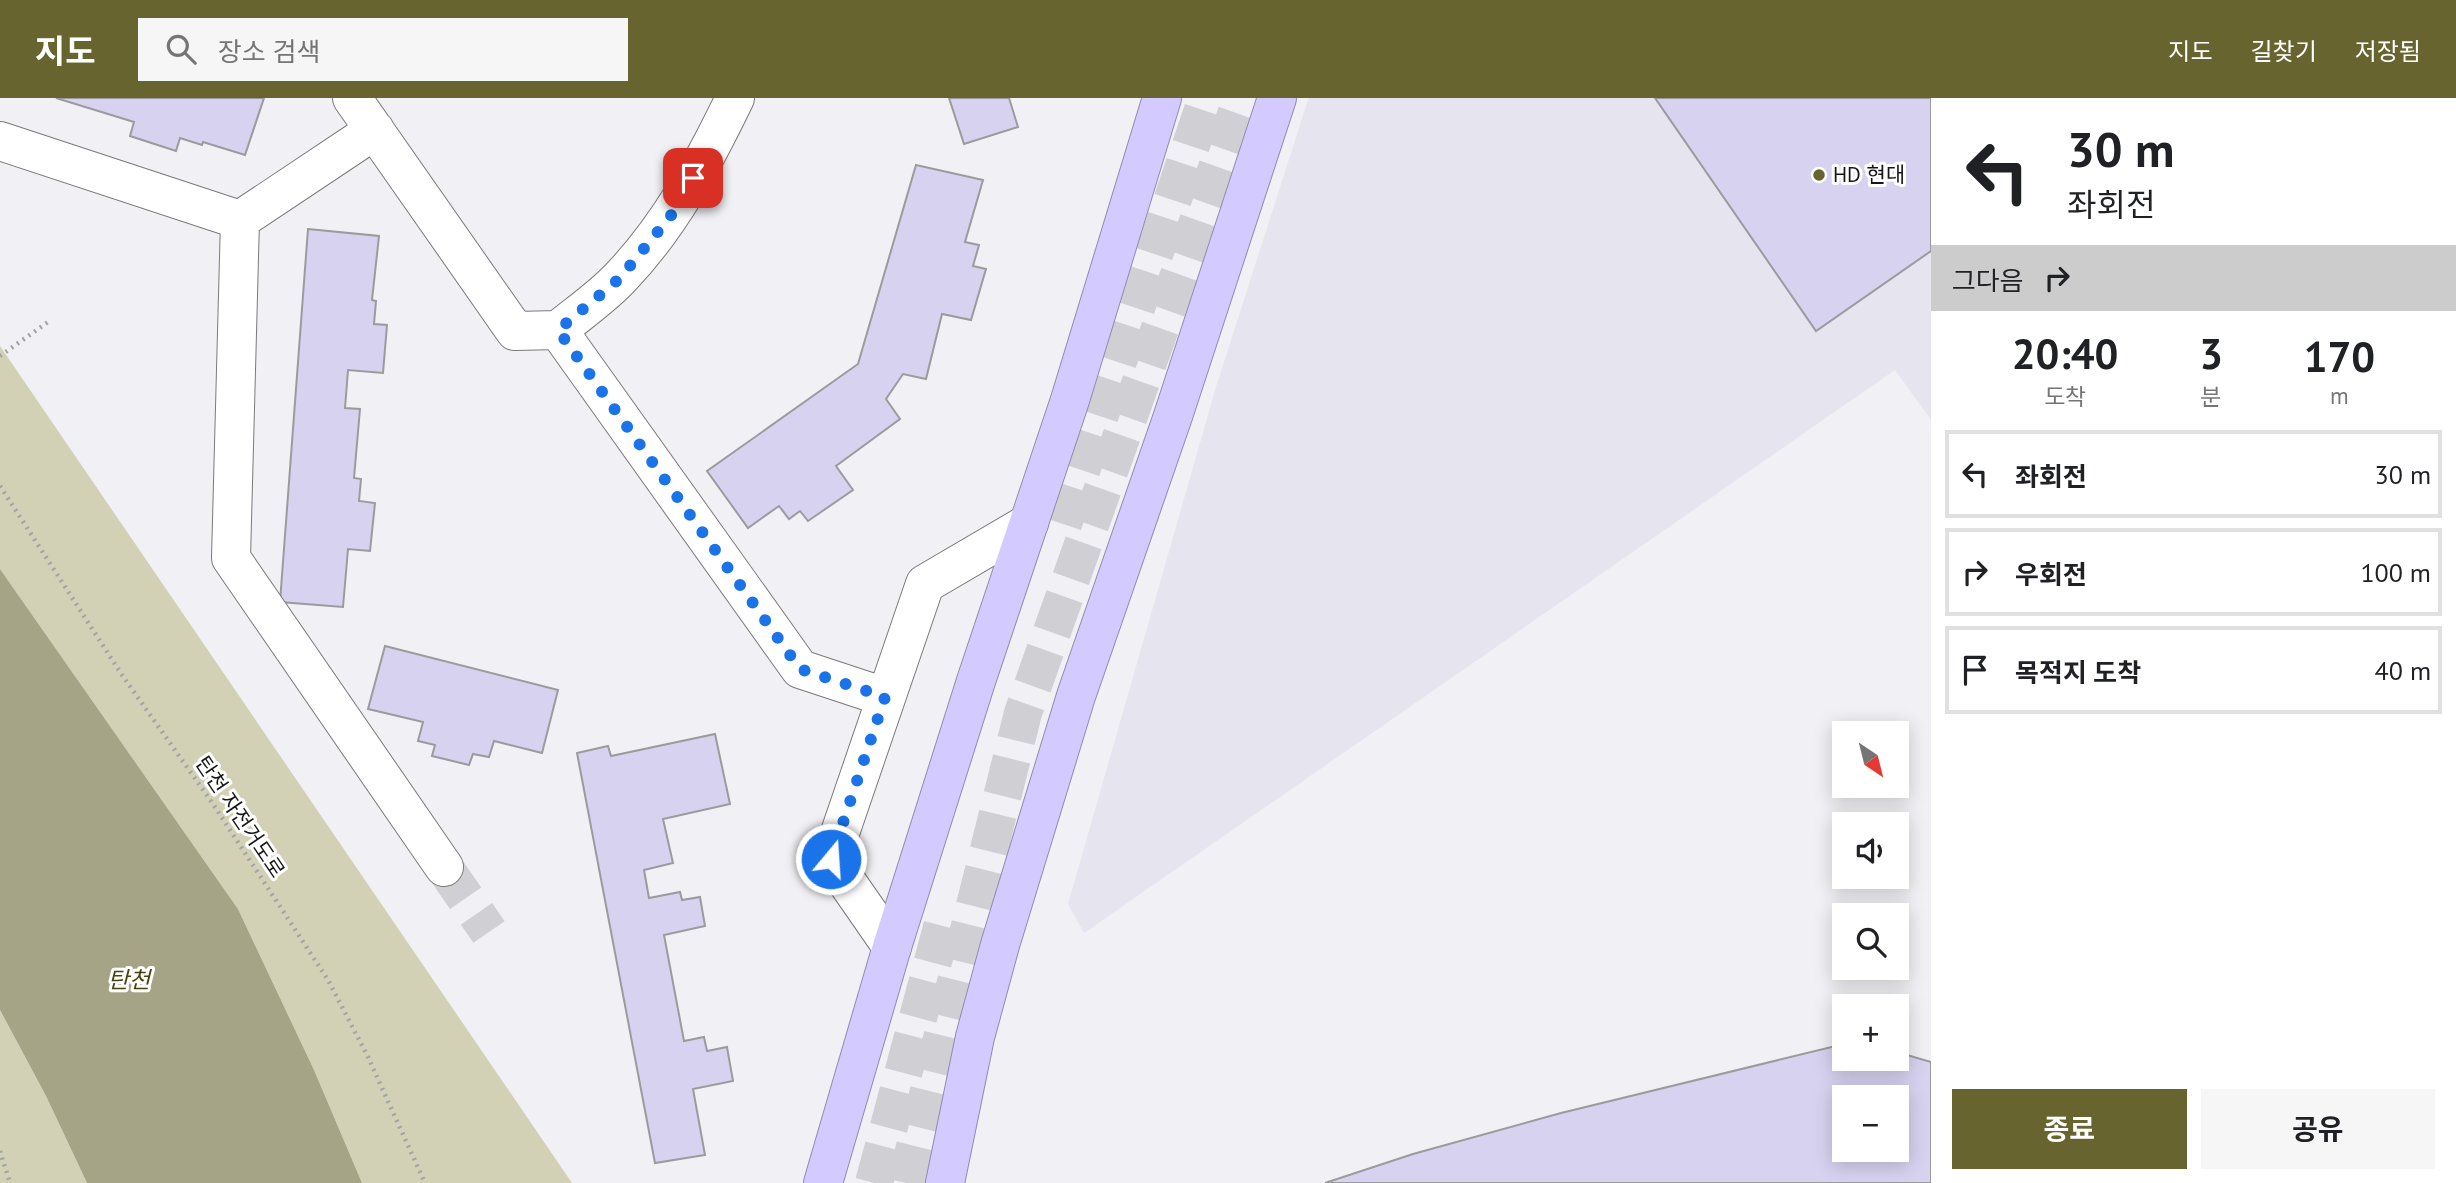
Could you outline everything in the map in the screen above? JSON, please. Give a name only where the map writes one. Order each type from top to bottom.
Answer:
[{"type":"highway","points":[[823,1183],[892,947],[1070,400],[1162,98]]},
{"type":"highway","points":[[945,1183],[975,1037],[999,945],[1076,696],[1173,416],[1277,98]]},
{"type":"lane","points":[[352,98],[515,331],[558,330],[619,279],[670,217],[715,139],[734,98]]},
{"type":"lane","points":[[240,220],[374,130]]},
{"type":"lane","points":[[0,141],[240,220]]},
{"type":"lane","points":[[240,220],[231,558],[444,867]]},
{"type":"lane","points":[[558,330],[800,669],[885,697]]},
{"type":"lane","points":[[892,947],[831,859],[925,584],[1029,523]]},
{"type":"path","points":[[0,356],[48,322]]},
{"type":"path","name":"탄천 자전거도로","points":[[0,486],[122,675],[213,804],[328,980],[368,1057],[425,1183]]},
{"type":"path","points":[[0,1151],[10,1183]]},
{"type":"shaded area","points":[[1310,98],[1931,98],[1931,420],[1895,370],[1084,933],[1068,904],[1216,387]]},
{"type":"green space","points":[[0,346],[572,1183],[362,1183],[314,1070],[238,909],[0,569]]},
{"type":"green space","points":[[0,1010],[46,1096],[87,1183],[0,1183]]},
{"type":"water","name":"탄천","points":[[0,569],[238,909],[314,1070],[362,1183],[87,1183],[46,1096],[0,1010]]},
{"type":"building","points":[[56,98],[264,98],[245,155],[180,138],[176,151],[130,136],[134,122]]},
{"type":"building","points":[[949,98],[1009,98],[1018,127],[964,144]]},
{"type":"building","name":"HD 현대","points":[[1655,98],[1931,98],[1931,251],[1816,331]]},
{"type":"building","points":[[916,165],[983,180],[965,242],[979,245],[973,266],[986,269],[971,320],[942,314],[926,379],[903,374],[886,399],[900,419],[836,466],[853,490],[808,521],[800,511],[789,519],[779,506],[748,528],[707,471],[858,364]]},
{"type":"building","points":[[308,229],[379,236],[372,300],[376,301],[374,324],[387,325],[383,373],[348,370],[345,408],[360,409],[354,478],[361,479],[359,501],[375,503],[370,551],[348,549],[343,607],[280,602]]},
{"type":"building","points":[[385,646],[558,690],[542,753],[494,741],[489,757],[473,754],[469,765],[432,756],[435,745],[418,741],[423,722],[368,709]]},
{"type":"building","points":[[715,734],[730,804],[663,819],[673,863],[644,870],[649,898],[680,892],[682,900],[700,897],[705,926],[664,935],[684,1041],[704,1037],[707,1051],[727,1047],[733,1081],[693,1089],[705,1155],[655,1163],[577,753],[608,746],[611,756]]},
{"type":"building","points":[[1832,1047],[1832,1071],[1909,1071],[1909,1056],[1931,1062],[1931,1183],[1325,1183],[1413,1154],[1561,1113]]},
{"type":"tunnel","points":[[1063,524],[1207,98]]},
{"type":"tunnel","points":[[906,1183],[1023,713],[1242,98]]},
{"type":"tunnel","points":[[444,867],[489,932]]},
{"type":"tunnel","points":[[874,1183],[944,920]]},
{"type":"place","name":"HD 현대","points":[[1819,175]]},
{"type":"route","points":[[693,178],[670,217],[619,279],[558,330],[800,669],[885,697],[831,859]]}]
